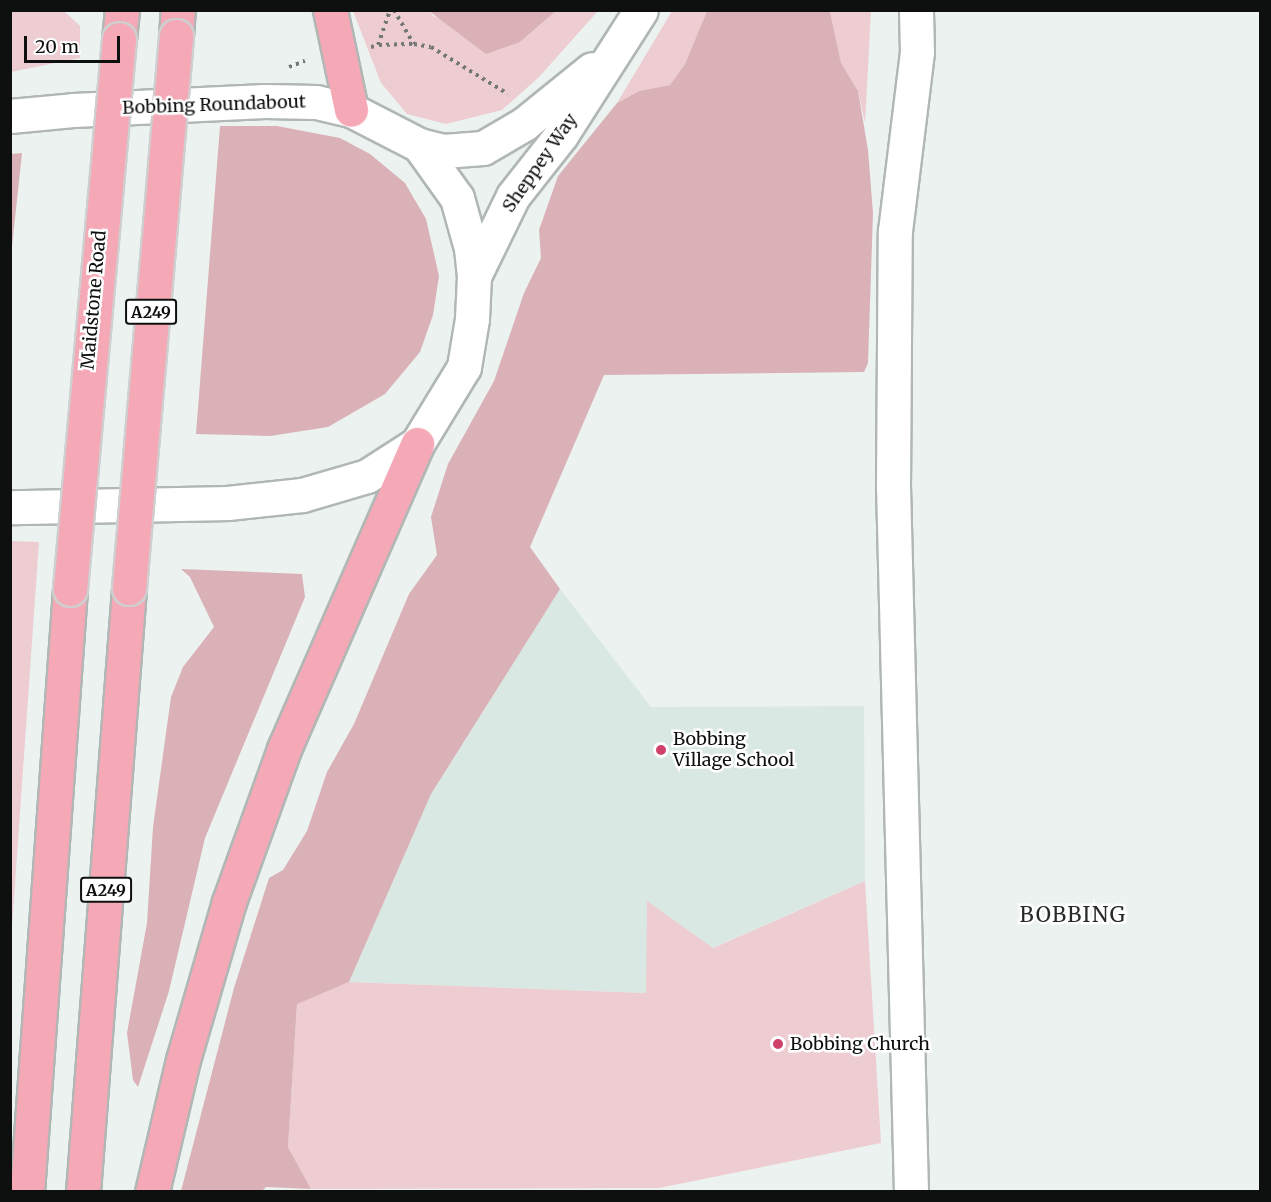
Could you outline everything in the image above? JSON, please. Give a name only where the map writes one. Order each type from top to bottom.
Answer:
[{"type":"highway","points":[[330,10],[351,110]]},
{"type":"highway","name":"A249","points":[[83,1191],[129,588],[177,23]]},
{"type":"highway","name":"Maidstone Road","points":[[27,1191],[70,589],[121,25]]},
{"type":"highway","points":[[152,1191],[183,1059],[230,902],[284,749],[417,444]]},
{"type":"street","name":"Sheppey Way","points":[[474,276],[513,196],[561,135],[641,10]]},
{"type":"street","points":[[911,1191],[893,486],[895,231],[917,52],[916,10]]},
{"type":"street","name":"Sheppey Way","points":[[419,145],[443,151],[483,148],[525,124],[612,53]]},
{"type":"street","name":"Bobbing Roundabout","points":[[10,116],[73,110],[265,101],[316,102],[351,110],[419,145],[457,198],[471,248],[474,276],[472,320],[464,367],[417,444],[367,476],[302,495],[227,503],[10,507]]},
{"type":"path","points":[[394,10],[414,44]]},
{"type":"path","points":[[378,45],[414,44],[431,48],[510,95]]},
{"type":"shaded area","points":[[11,11],[64,11],[80,26],[80,58],[11,72]]},
{"type":"shaded area","points":[[353,11],[429,11],[433,16],[520,42],[556,11],[598,11],[539,77],[502,110],[446,124],[407,114],[381,83]]},
{"type":"shaded area","points":[[429,11],[556,11],[520,42],[486,54]]},
{"type":"shaded area","points":[[672,11],[707,11],[685,64],[670,85],[639,91],[617,103]]},
{"type":"shaded area","points":[[707,11],[830,11],[841,63],[858,91],[868,150],[873,213],[868,363],[864,372],[604,375],[530,547],[560,589],[431,794],[349,982],[297,1004],[288,1147],[311,1189],[266,1187],[262,1191],[181,1191],[234,988],[269,878],[283,870],[307,831],[327,772],[354,724],[409,594],[437,555],[431,517],[448,464],[494,381],[524,293],[541,258],[539,230],[558,176],[617,103],[639,91],[670,85],[685,64]]},
{"type":"shaded area","points":[[830,11],[871,11],[865,123],[858,91],[841,63]]},
{"type":"shaded area","points":[[220,126],[277,126],[340,138],[370,154],[405,183],[426,219],[439,276],[433,315],[420,352],[385,394],[328,427],[270,436],[196,434]]},
{"type":"shaded area","points":[[22,153],[11,256],[11,154]]},
{"type":"shaded area","points":[[10,541],[39,542],[11,941]]},
{"type":"shaded area","points":[[181,569],[302,574],[305,597],[205,838],[169,991],[138,1087],[133,1080],[127,1033],[147,923],[153,827],[171,697],[183,667],[214,627],[190,577]]},
{"type":"shaded area","name":"Bobbing Village School","points":[[560,589],[651,707],[864,706],[865,881],[712,948],[646,993],[349,982],[431,794]]},
{"type":"shaded area","points":[[865,881],[881,1143],[659,1188],[311,1189],[288,1147],[297,1003],[349,982],[646,993],[647,901],[713,948]]},
{"type":"place","name":"Bobbing Village School","points":[[661,750]]},
{"type":"place","name":"Bobbing Church","points":[[778,1044]]},
{"type":"district","name":"BOBBING","points":[[1073,915]]}]
